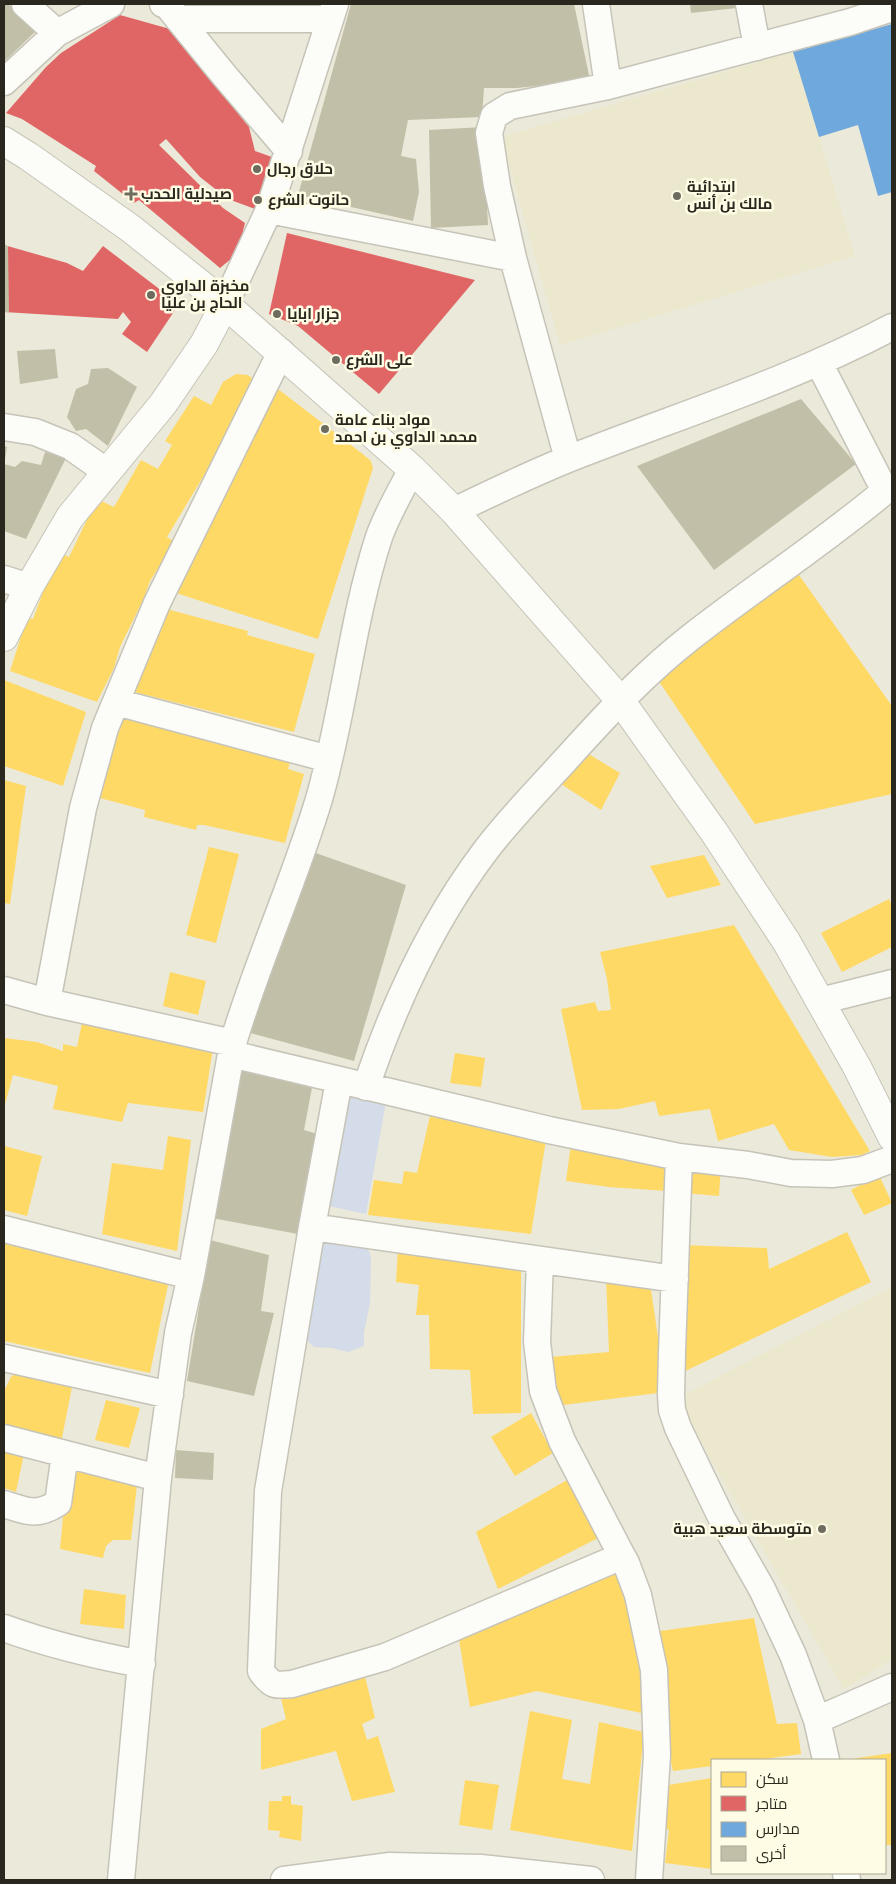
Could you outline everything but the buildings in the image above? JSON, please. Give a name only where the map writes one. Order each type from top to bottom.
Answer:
[{"type":"street","points":[[25,4],[57,32]]},
{"type":"street","points":[[4,82],[57,32],[111,4]]},
{"type":"street","points":[[596,4],[608,86]]},
{"type":"street","points":[[749,4],[757,47]]},
{"type":"street","points":[[568,459],[513,258],[496,186],[489,133],[494,116],[510,106],[608,86],[850,22],[892,8]]},
{"type":"street","points":[[4,637],[16,583],[163,404],[204,344],[269,210],[333,11],[171,11]]},
{"type":"street","points":[[171,11],[288,150]]},
{"type":"street","points":[[4,141],[130,228],[225,304],[412,469],[454,511],[620,700],[714,832],[781,934],[857,1067],[892,1137]]},
{"type":"street","points":[[269,210],[513,258]]},
{"type":"street","points":[[454,511],[568,459],[767,385],[819,363],[892,328]]},
{"type":"street","points":[[47,1002],[82,808],[105,728],[157,603],[281,352]]},
{"type":"street","points":[[366,1087],[382,1039],[393,1014],[446,911],[486,850],[620,700],[690,638],[889,497],[819,363]]},
{"type":"street","points":[[4,427],[35,432],[70,446],[107,472]]},
{"type":"street","points":[[121,1880],[158,1478],[178,1333],[232,1049],[244,1008],[282,908],[319,799],[338,721],[352,643],[380,535],[412,469]]},
{"type":"street","points":[[116,702],[329,759]]},
{"type":"street","points":[[820,1001],[892,983]]},
{"type":"street","points":[[4,990],[232,1049],[338,1081],[548,1130],[679,1156],[748,1165],[792,1174],[832,1174],[863,1170],[892,1159]]},
{"type":"street","points":[[338,1081],[268,1491],[261,1671],[269,1682],[279,1686],[292,1684],[385,1657],[622,1556]]},
{"type":"street","points":[[679,1156],[672,1410],[678,1428],[722,1519],[762,1589],[793,1655],[817,1720],[826,1759]]},
{"type":"street","points":[[312,1227],[675,1279]]},
{"type":"street","points":[[4,1229],[190,1276]]},
{"type":"street","points":[[540,1260],[537,1342],[542,1391],[562,1441],[626,1562],[638,1595],[654,1670],[657,1754],[649,1880]]},
{"type":"street","points":[[5,1361],[170,1395]]},
{"type":"street","points":[[4,1438],[158,1478]]},
{"type":"street","points":[[4,1504],[34,1513],[46,1511],[58,1503],[65,1454]]},
{"type":"street","points":[[4,1628],[43,1642],[88,1654],[142,1664]]},
{"type":"street","points":[[817,1720],[892,1687]]},
{"type":"street","points":[[284,1880],[390,1866],[482,1868],[591,1880]]},
{"type":"shaded area","name":"ابتدائية مالك بن أنس","points":[[793,52],[855,256],[560,345],[501,137]]},
{"type":"shaded area","points":[[346,1088],[387,1096],[366,1214],[324,1205]]},
{"type":"shaded area","points":[[323,1233],[365,1238],[371,1258],[370,1303],[364,1332],[364,1346],[348,1352],[332,1348],[314,1347],[302,1336],[311,1289],[317,1280],[313,1258]]},
{"type":"shaded area","name":"متوسطة سعيد هبية","points":[[892,1287],[892,1659],[844,1689],[676,1399]]},
{"type":"place","name":"حلاق رجال","points":[[257,169]]},
{"type":"place","name":"صيدلية الحدب","points":[[131,194]]},
{"type":"place","name":"ابتدائية مالك بن أنس","points":[[677,196]]},
{"type":"place","name":"حانوت الشرع","points":[[258,200]]},
{"type":"place","name":"مخبزة الداوي الحاج بن عليا","points":[[151,295]]},
{"type":"place","name":"جزار ابايا","points":[[277,314]]},
{"type":"place","name":"على الشرع","points":[[336,360]]},
{"type":"place","name":"مواد بناء عامة محمد الداوي بن احمد","points":[[325,429]]},
{"type":"place","name":"متوسطة سعيد هبية","points":[[822,1529]]}]
